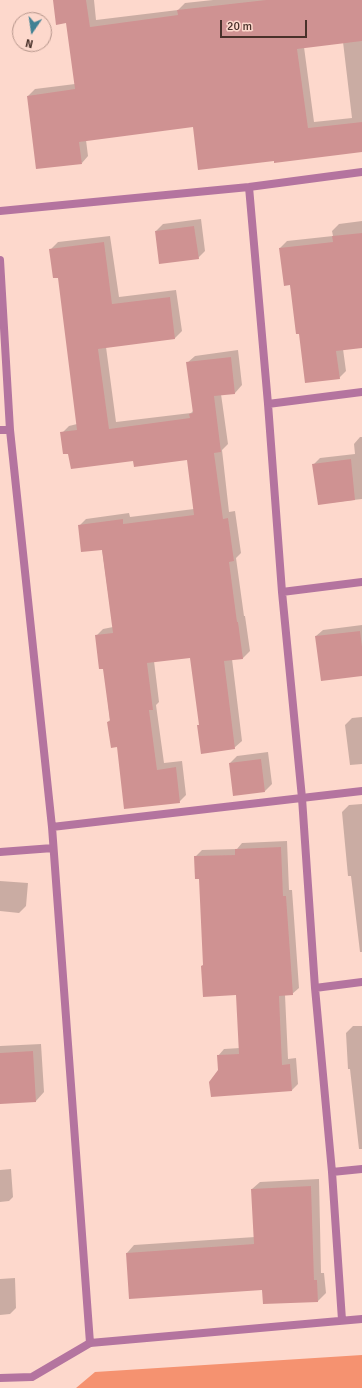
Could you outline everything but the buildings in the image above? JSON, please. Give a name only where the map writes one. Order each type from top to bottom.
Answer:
[{"type":"street","points":[[0,211],[249,187],[362,172]]},
{"type":"street","points":[[249,187],[268,404],[282,592],[302,798],[315,988],[332,1172],[342,1320]]},
{"type":"street","points":[[0,260],[10,430],[52,827],[90,1343]]},
{"type":"street","points":[[268,404],[362,392]]},
{"type":"street","points":[[0,430],[10,430]]},
{"type":"street","points":[[282,592],[362,582]]},
{"type":"street","points":[[52,827],[362,791]]},
{"type":"street","points":[[0,852],[53,848]]},
{"type":"street","points":[[315,988],[362,982]]},
{"type":"street","points":[[332,1172],[362,1169]]},
{"type":"street","points":[[0,1378],[32,1377],[90,1343],[362,1319]]},
{"type":"shaded area","points":[[362,1355],[362,1388],[76,1388],[95,1372]]}]
